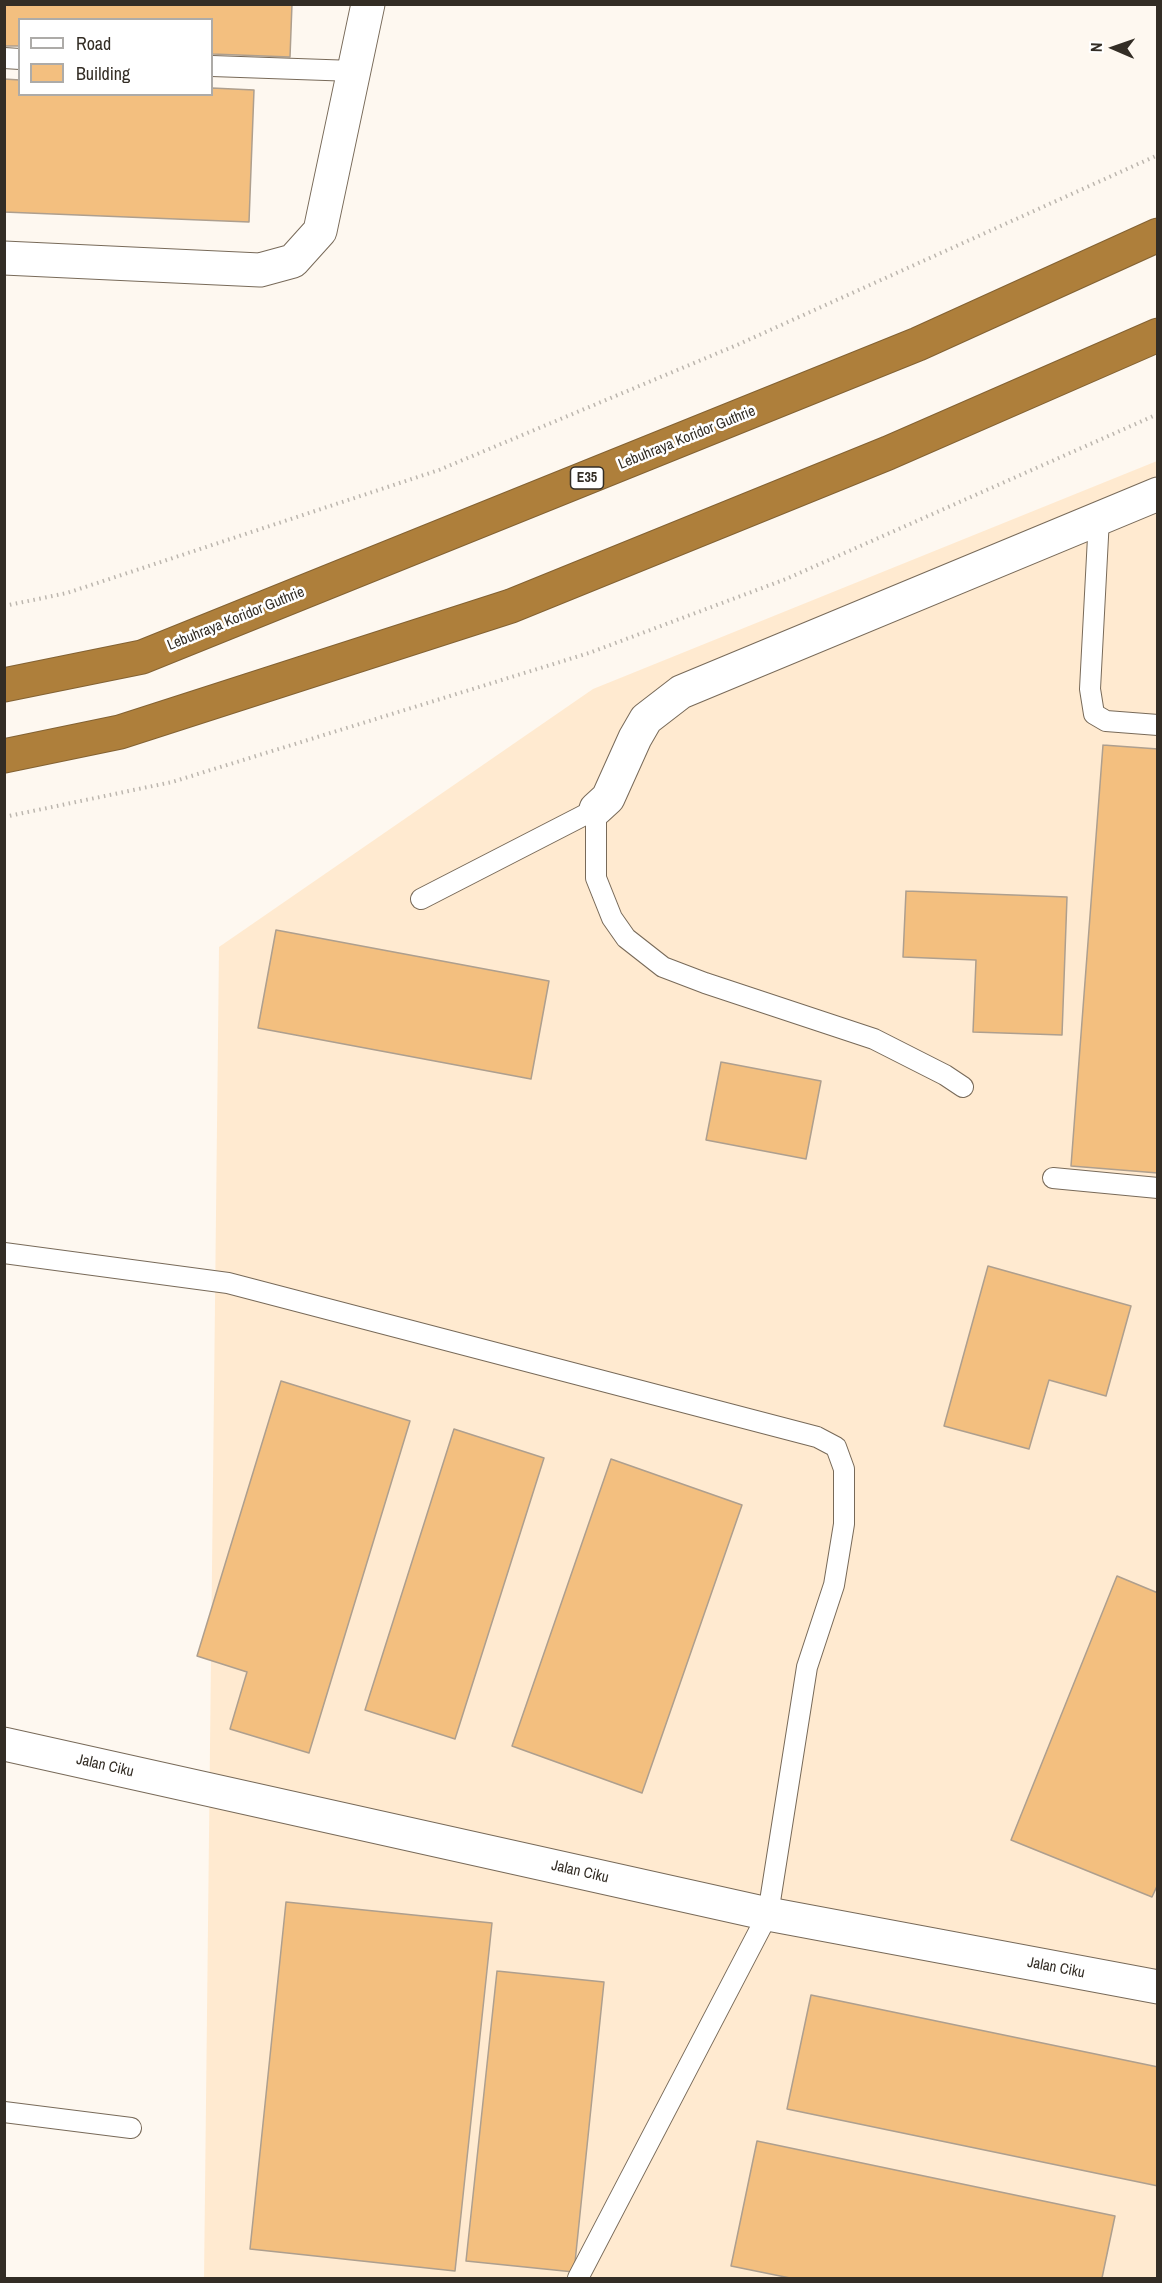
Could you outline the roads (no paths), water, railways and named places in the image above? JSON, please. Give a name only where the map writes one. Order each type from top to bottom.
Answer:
[{"type":"highway","name":"Lebuhraya Koridor Guthrie","points":[[4,685],[142,657],[918,344],[1158,235]]},
{"type":"highway","points":[[4,756],[120,732],[511,606],[888,453],[1158,335]]},
{"type":"street","points":[[4,258],[260,270],[293,261],[320,231],[368,4]]},
{"type":"street","points":[[596,809],[608,798],[646,719],[681,692],[1158,494]]},
{"type":"street","name":"Jalan Ciku","points":[[4,1744],[768,1914],[1158,1986]]},
{"type":"lane","points":[[213,66],[354,71]]},
{"type":"lane","points":[[1099,518],[1090,689],[1094,714],[1106,721],[1158,725]]},
{"type":"lane","points":[[421,899],[596,809],[596,879],[612,918],[626,938],[663,967],[874,1039],[945,1075],[963,1087]]},
{"type":"lane","points":[[1053,1178],[1158,1188]]},
{"type":"lane","points":[[4,1253],[228,1283],[817,1437],[836,1447],[844,1469],[844,1524],[834,1585],[807,1667],[768,1914],[578,2278]]},
{"type":"lane","points":[[4,2112],[131,2128]]}]
